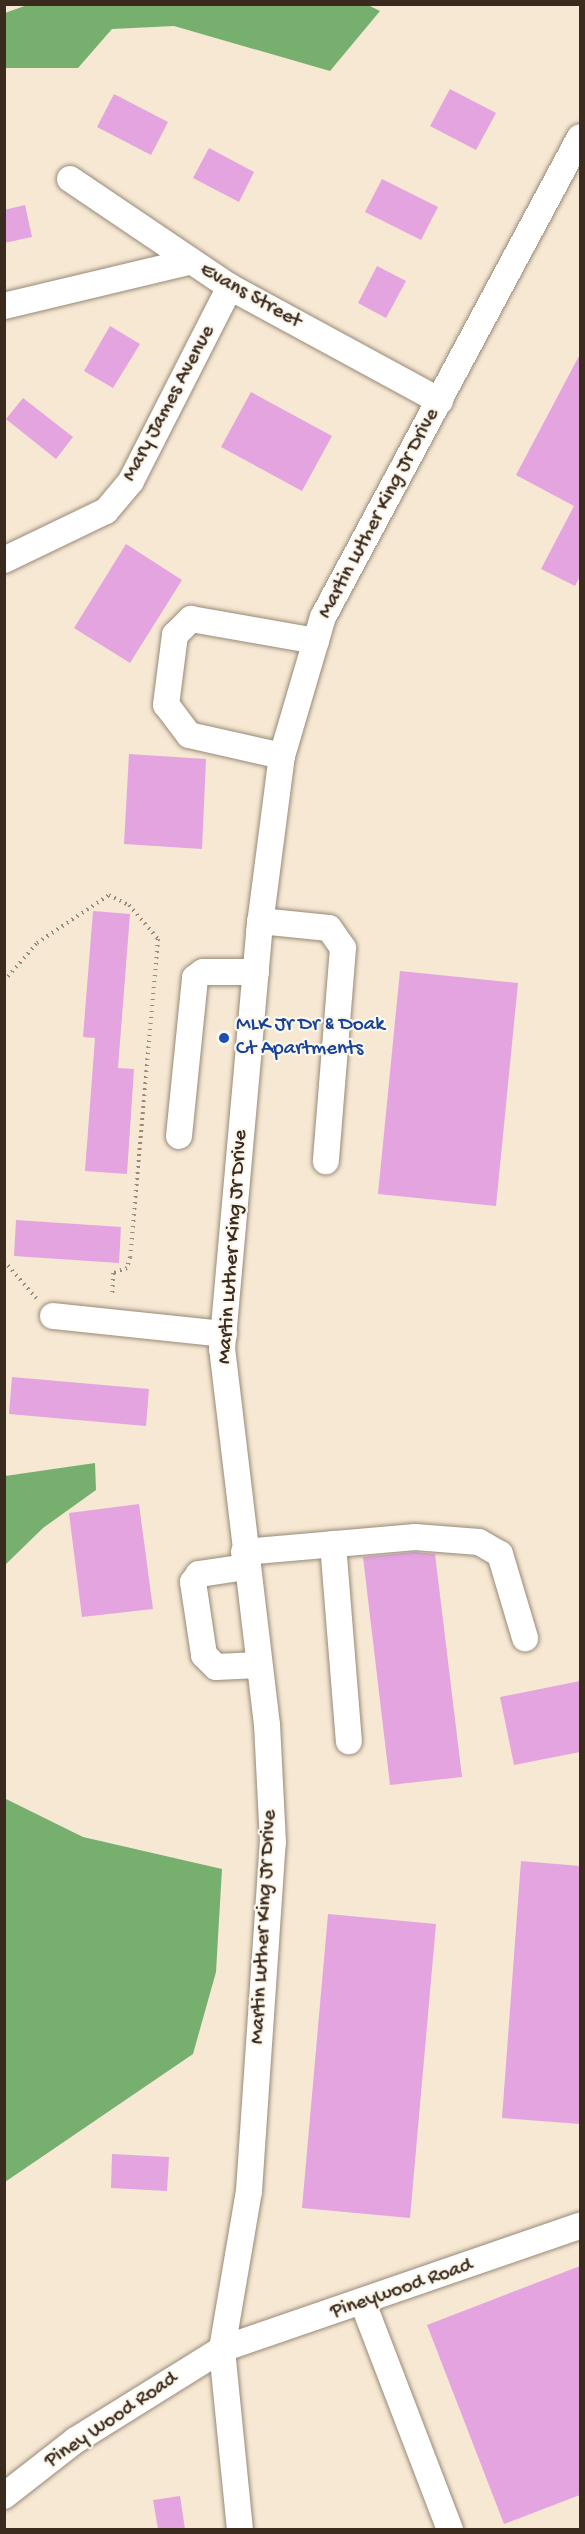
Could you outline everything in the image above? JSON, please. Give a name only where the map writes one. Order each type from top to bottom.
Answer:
[{"type":"street","name":"Martin Luther King Jr Drive","points":[[240,2529],[222,2349],[249,2191],[273,1843],[259,1665],[245,1559],[224,1334],[260,921],[282,756],[323,617],[580,137]]},
{"type":"street","name":"Evans Street","points":[[70,179],[188,262],[440,401]]},
{"type":"street","points":[[4,306],[188,262]]},
{"type":"street","name":"Mary James Avenue","points":[[4,560],[106,511],[132,481],[230,287]]},
{"type":"street","points":[[282,756],[189,735],[166,705],[175,634],[191,620],[316,641]]},
{"type":"street","points":[[260,921],[329,928],[343,948],[326,1161]]},
{"type":"street","points":[[179,1136],[195,978],[203,972],[256,972]]},
{"type":"street","points":[[53,1316],[224,1334]]},
{"type":"street","points":[[259,1665],[216,1667],[204,1655],[193,1582],[199,1574],[245,1559],[333,1544],[415,1537],[479,1542],[500,1554],[525,1638]]},
{"type":"street","points":[[333,1544],[349,1741]]},
{"type":"street","name":"Pineywood Road","points":[[222,2349],[363,2303],[580,2226]]},
{"type":"street","points":[[363,2303],[450,2529]]},
{"type":"street","name":"Piney Wood Road","points":[[4,2496],[76,2440],[222,2349]]},
{"type":"path","points":[[4,981],[37,943],[109,895],[129,905],[158,939],[130,1257],[127,1268],[113,1273],[112,1322]]},
{"type":"path","points":[[4,1261],[53,1316]]},
{"type":"green space","points":[[30,4],[366,4],[380,11],[330,71],[174,26],[112,29],[78,68],[5,68],[5,13]]},
{"type":"green space","points":[[95,1463],[96,1490],[43,1528],[5,1565],[5,1476]]},
{"type":"green space","points":[[5,1709],[6,1799],[83,1837],[222,1869],[216,1972],[193,2054],[5,2182]]},
{"type":"building","points":[[450,89],[496,113],[476,150],[430,126]]},
{"type":"building","points":[[114,94],[168,122],[151,155],[97,127]]},
{"type":"building","points":[[209,148],[254,172],[239,202],[193,178]]},
{"type":"building","points":[[382,179],[438,207],[421,240],[365,212]]},
{"type":"building","points":[[25,205],[32,237],[4,243],[4,210]]},
{"type":"building","points":[[377,266],[406,281],[386,318],[358,303]]},
{"type":"building","points":[[110,326],[140,344],[113,388],[84,371]]},
{"type":"building","points":[[580,354],[580,576],[575,586],[541,569],[574,506],[516,475]]},
{"type":"building","points":[[251,392],[332,436],[302,491],[221,447]]},
{"type":"building","points":[[23,398],[73,437],[56,459],[6,419]]},
{"type":"building","points":[[126,544],[182,580],[130,663],[74,628]]},
{"type":"building","points":[[129,754],[206,759],[202,849],[124,844]]},
{"type":"building","points":[[93,911],[130,914],[118,1068],[134,1069],[127,1174],[85,1171],[95,1038],[83,1037]]},
{"type":"building","points":[[400,971],[518,983],[496,1206],[378,1194]]},
{"type":"building","points":[[16,1220],[121,1227],[119,1263],[14,1256]]},
{"type":"building","points":[[12,1377],[149,1389],[146,1426],[9,1414]]},
{"type":"building","points":[[139,1504],[153,1609],[82,1617],[69,1513]]},
{"type":"building","points":[[415,1552],[435,1554],[462,1777],[390,1785],[363,1557]]},
{"type":"building","points":[[580,1681],[580,1752],[514,1765],[500,1697]]},
{"type":"building","points":[[521,1861],[580,1866],[580,2124],[502,2118]]},
{"type":"building","points":[[328,1914],[436,1924],[410,2218],[302,2208]]},
{"type":"building","points":[[112,2154],[169,2157],[167,2191],[111,2188]]},
{"type":"building","points":[[580,2266],[580,2495],[504,2524],[427,2325]]},
{"type":"building","points":[[180,2496],[185,2529],[158,2529],[153,2500]]},
{"type":"place","name":"MLK Jr Dr & Doak Ct Apartments","points":[[224,1038]]}]
